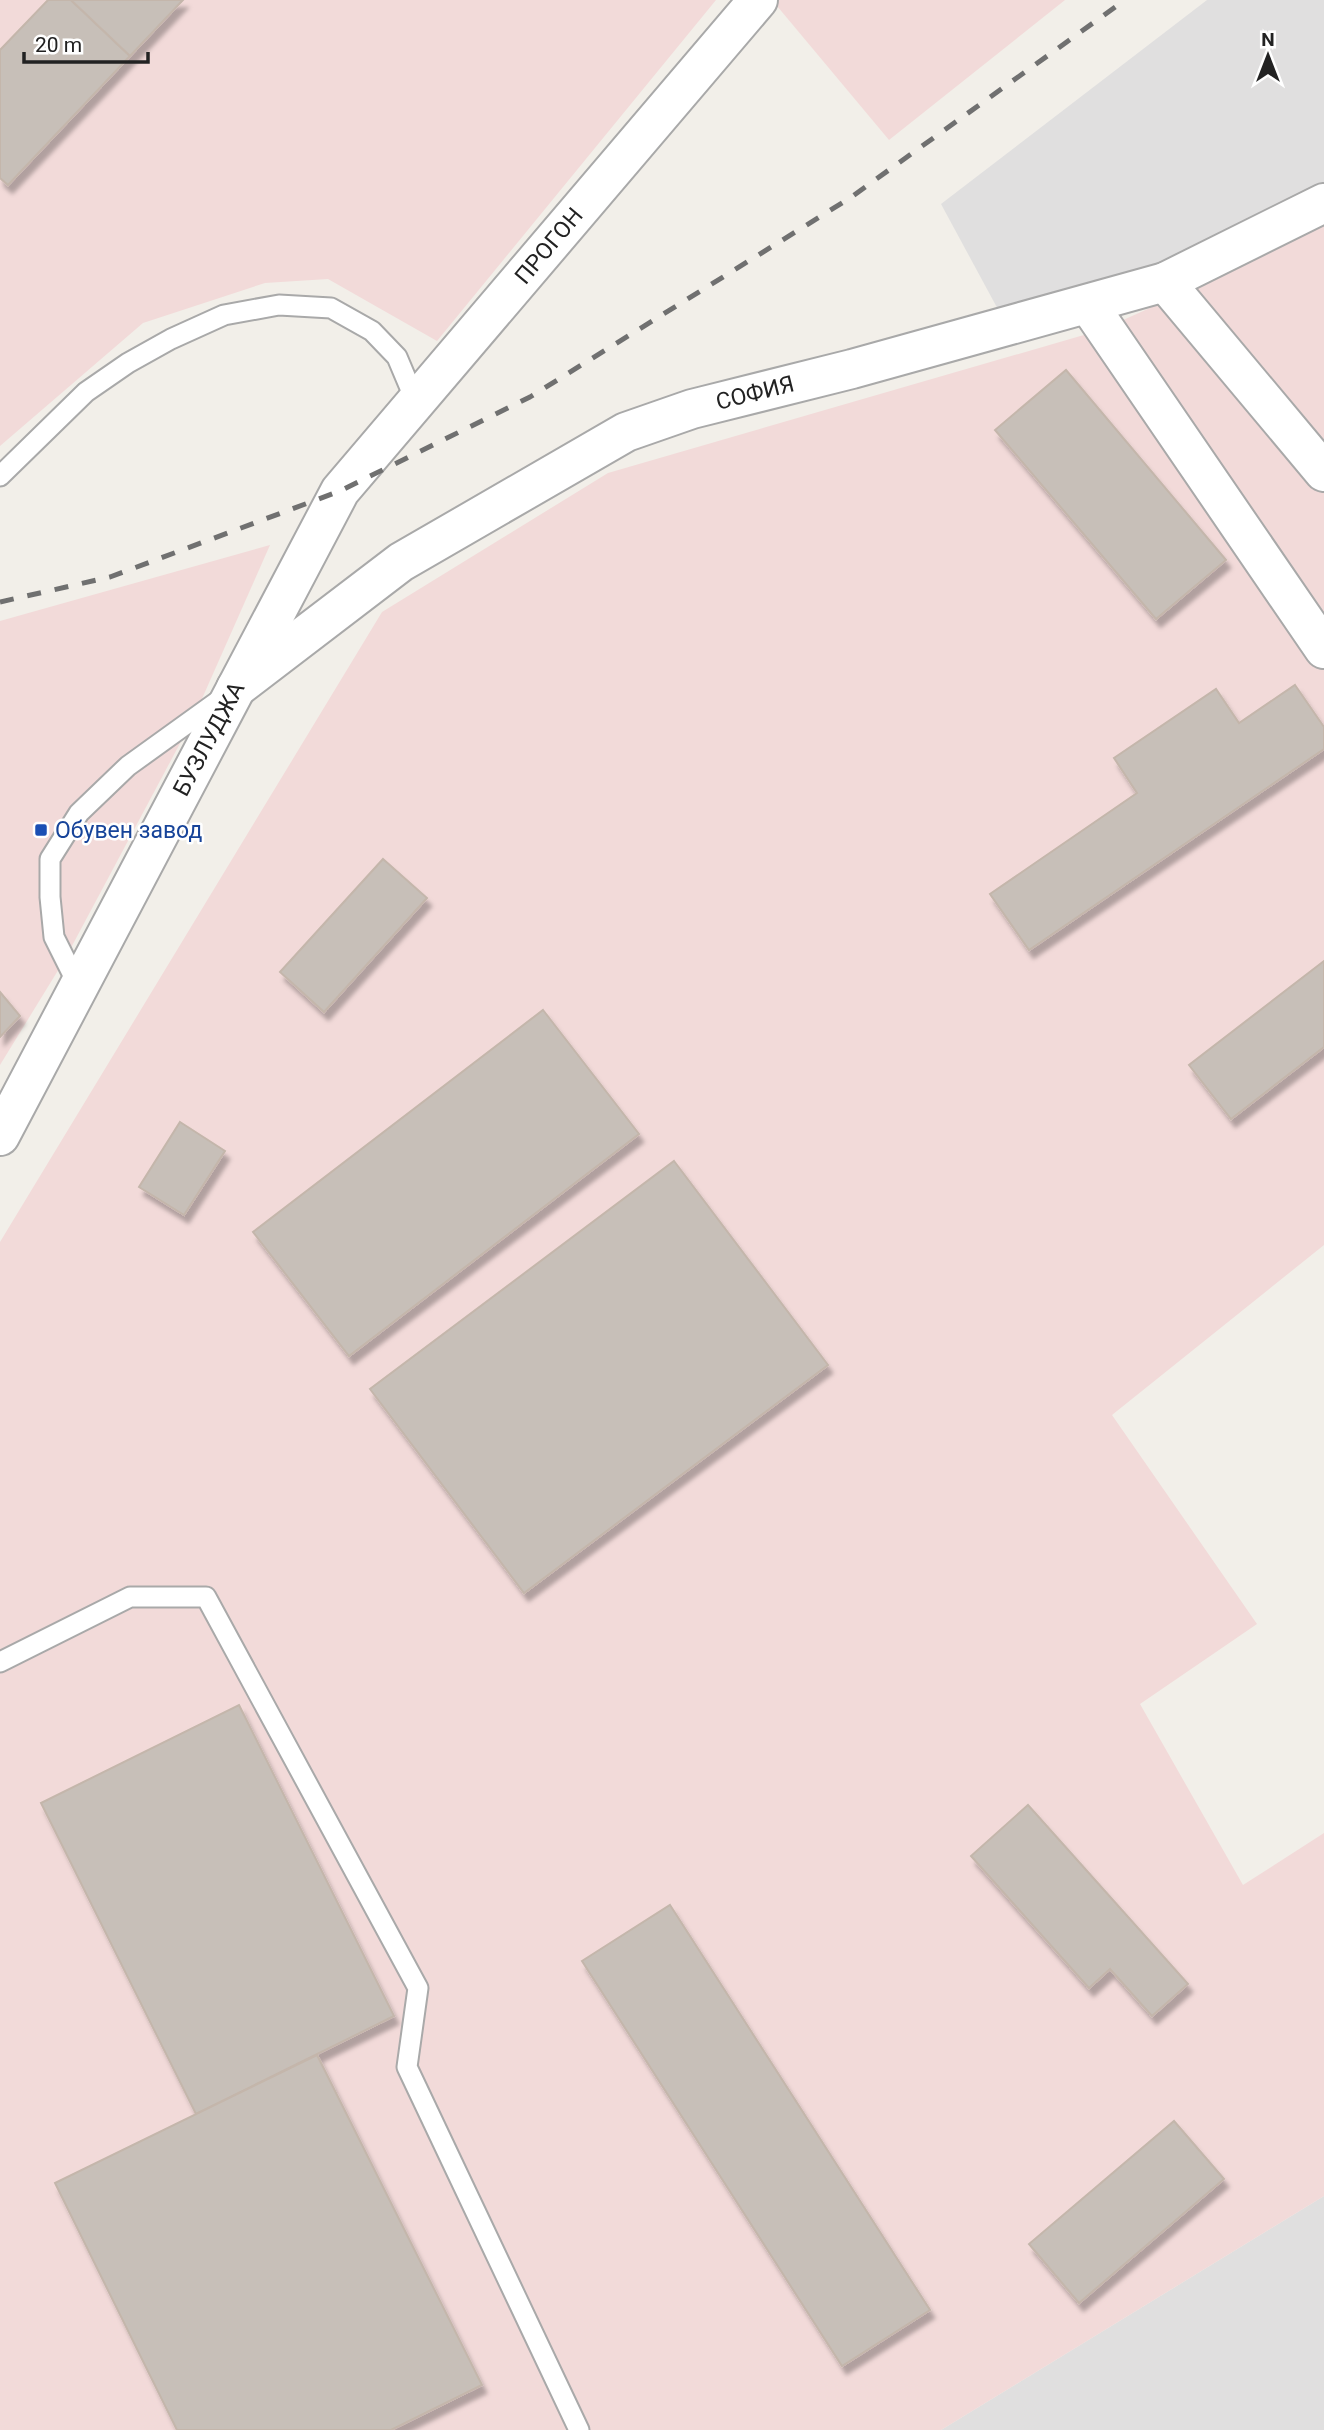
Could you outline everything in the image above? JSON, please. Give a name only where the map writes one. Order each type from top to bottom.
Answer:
[{"type":"street","name":"ПРОГОН","points":[[340,491],[758,0]]},
{"type":"street","name":"СОФИЯ","points":[[236,688],[401,562],[626,432],[692,409],[852,369],[1166,282],[1324,203]]},
{"type":"street","points":[[1166,282],[1324,472]]},
{"type":"street","points":[[1088,304],[1324,649]]},
{"type":"street","name":"БУЗЛУДЖА","points":[[0,1136],[340,491]]},
{"type":"lane","points":[[0,476],[86,392],[128,363],[171,339],[224,315],[279,305],[331,308],[372,331],[397,357],[416,402]]},
{"type":"lane","points":[[79,987],[54,937],[50,859],[79,813],[128,766],[236,688]]},
{"type":"lane","points":[[0,1662],[130,1597],[206,1597],[418,1989],[407,2067],[579,2430]]},
{"type":"shaded area","points":[[0,0],[716,0],[437,341],[328,279],[265,283],[143,323],[0,446]]},
{"type":"shaded area","points":[[772,0],[1065,0],[889,140]]},
{"type":"shaded area","points":[[1207,0],[1324,0],[1324,216],[1007,326],[941,204]]},
{"type":"shaded area","points":[[1324,224],[1324,1245],[1112,1415],[1257,1624],[1140,1704],[1243,1885],[1324,1833],[1324,2196],[941,2430],[0,2430],[0,1242],[382,612],[608,473],[1101,330]]},
{"type":"shaded area","points":[[270,545],[193,719],[65,959],[0,1065],[0,621]]},
{"type":"shaded area","points":[[1324,2196],[1324,2430],[941,2430]]},
{"type":"building","points":[[48,0],[71,0],[130,56],[8,185],[0,178],[0,50]]},
{"type":"building","points":[[71,0],[183,0],[130,56]]},
{"type":"building","points":[[1066,370],[1226,560],[1156,619],[995,430]]},
{"type":"building","points":[[1295,685],[1324,727],[1324,749],[1029,950],[990,894],[1137,793],[1114,758],[1216,689],[1239,723]]},
{"type":"building","points":[[383,859],[427,898],[324,1012],[280,972]]},
{"type":"building","points":[[1324,961],[1324,1047],[1231,1119],[1189,1065]]},
{"type":"building","points":[[0,992],[20,1016],[0,1037]]},
{"type":"building","points":[[543,1010],[639,1134],[349,1356],[253,1232]]},
{"type":"building","points":[[180,1122],[225,1151],[184,1215],[139,1187]]},
{"type":"building","points":[[674,1161],[828,1365],[524,1593],[370,1389]]},
{"type":"building","points":[[239,1705],[394,2016],[196,2114],[41,1803]]},
{"type":"building","points":[[1028,1805],[1188,1984],[1152,2016],[1110,1969],[1089,1988],[971,1856]]},
{"type":"building","points":[[670,1905],[930,2310],[842,2366],[582,1961]]},
{"type":"building","points":[[317,2055],[482,2385],[391,2430],[177,2430],[55,2183]]},
{"type":"building","points":[[1174,2121],[1224,2179],[1079,2303],[1029,2244]]},
{"type":"railway","points":[[0,602],[110,577],[340,491],[530,397],[850,198],[1125,0]]},
{"type":"place","name":"Обувен завод","points":[[41,830]]}]
